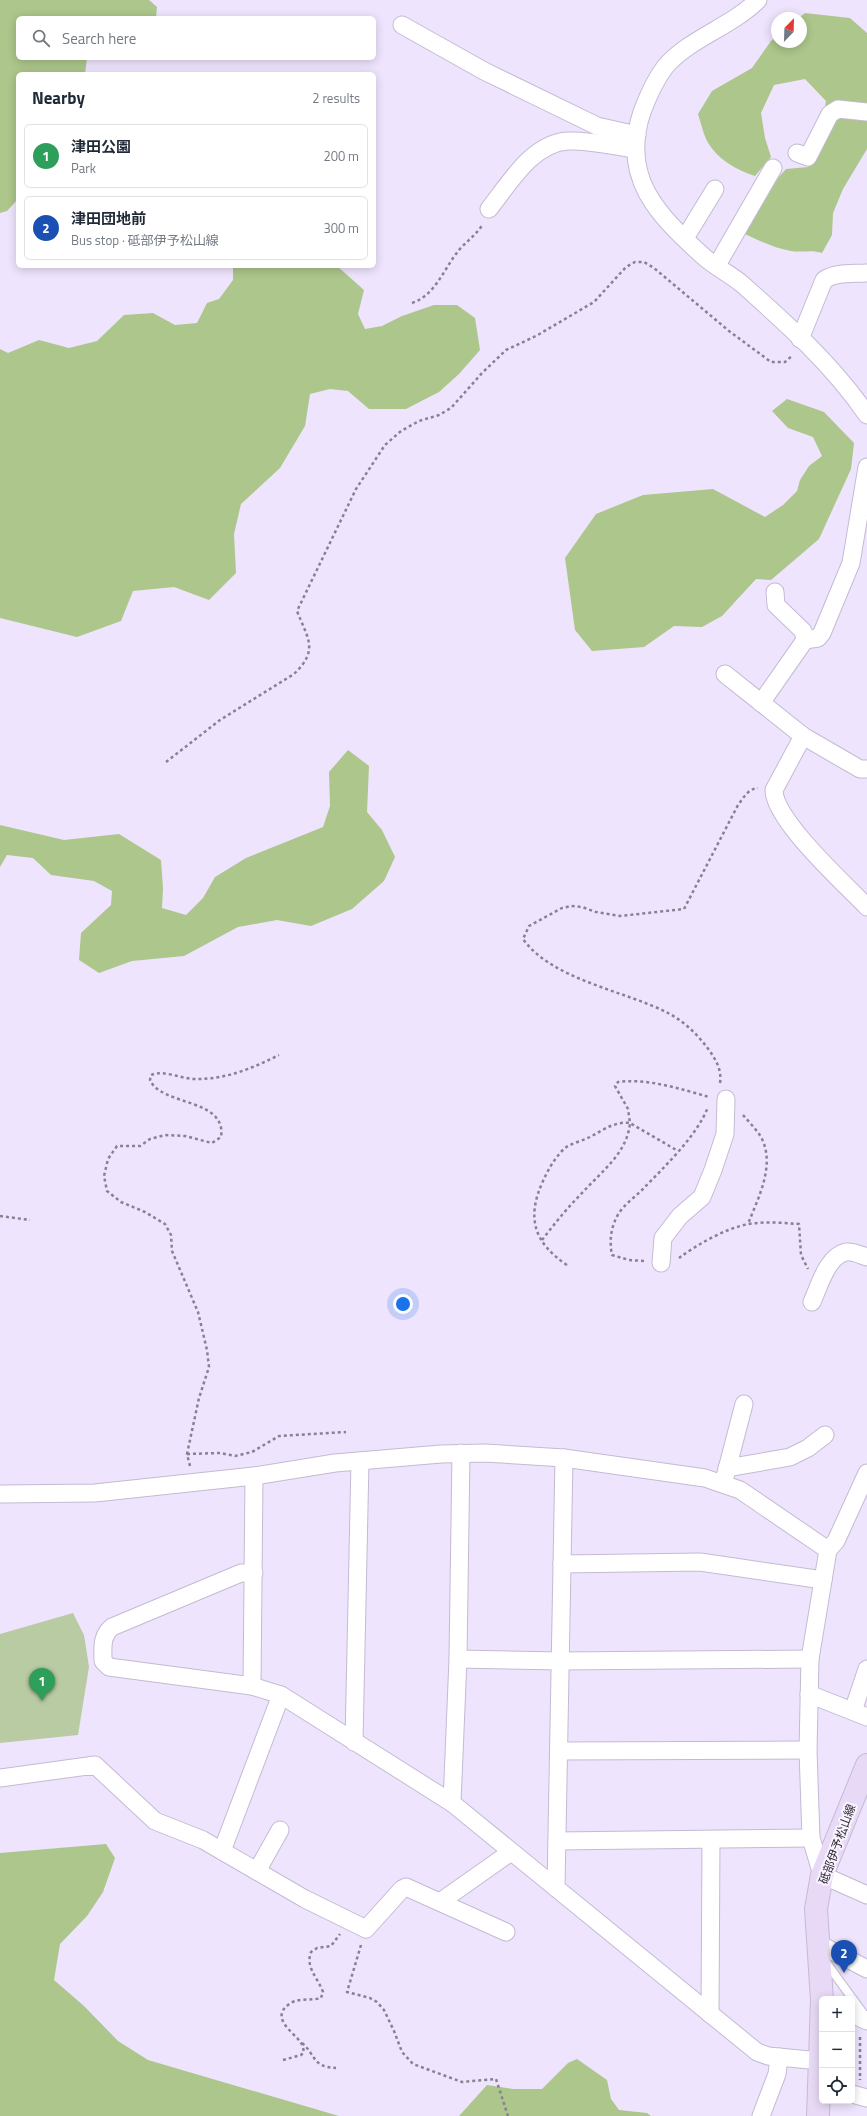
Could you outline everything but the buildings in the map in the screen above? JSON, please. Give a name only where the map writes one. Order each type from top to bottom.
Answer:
[{"type":"main road","name":"砥部伊予松山線","points":[[822,1996],[816,1909],[822,1875],[867,1765]]},
{"type":"main road","name":"砥部伊予松山線","points":[[818,2116],[819,2104]]},
{"type":"street","points":[[758,0],[740,15],[678,54],[666,66],[650,93],[640,121],[636,142],[636,165],[643,186],[651,201],[665,219],[705,257],[735,277],[831,368],[852,392],[867,415]]},
{"type":"street","points":[[402,25],[484,71],[597,126],[636,142]]},
{"type":"street","points":[[797,153],[808,157],[830,114],[838,109],[867,112]]},
{"type":"street","points":[[489,209],[528,160],[546,148],[566,141],[636,142]]},
{"type":"street","points":[[717,265],[773,168]]},
{"type":"street","points":[[685,238],[715,190]]},
{"type":"street","points":[[803,342],[824,280],[830,276],[842,274],[867,273]]},
{"type":"street","points":[[761,703],[805,640],[818,638],[822,633],[851,562],[867,467]]},
{"type":"street","points":[[775,592],[776,605],[803,631],[805,640]]},
{"type":"street","points":[[726,674],[803,736],[860,769],[867,769]]},
{"type":"street","points":[[803,736],[774,790],[774,796],[782,814],[794,830],[867,907]]},
{"type":"street","points":[[661,1263],[663,1238],[680,1216],[702,1197],[713,1170],[725,1134],[723,1098]]},
{"type":"street","points":[[812,1302],[828,1269],[839,1254],[848,1251],[867,1257]]},
{"type":"street","points":[[725,1476],[744,1404]]},
{"type":"street","points":[[0,1494],[95,1493],[254,1476],[360,1461],[461,1453],[564,1458],[705,1478],[725,1476],[790,1457],[808,1448],[825,1435]]},
{"type":"street","points":[[452,1803],[458,1659],[461,1453]]},
{"type":"street","points":[[556,1888],[564,1458]]},
{"type":"street","points":[[354,1742],[360,1461]]},
{"type":"street","points":[[867,1473],[836,1541],[828,1550],[810,1659],[808,1750],[811,1838],[822,1875],[867,1895]]},
{"type":"street","points":[[252,1686],[254,1476]]},
{"type":"street","points":[[725,1476],[740,1490],[828,1550]]},
{"type":"street","points":[[562,1564],[700,1562],[823,1580]]},
{"type":"street","points":[[254,1573],[241,1573],[112,1627],[106,1632],[103,1640],[103,1662],[109,1667],[252,1686],[281,1695],[452,1803],[757,2052],[779,2057],[819,2061]]},
{"type":"street","points":[[458,1659],[560,1661],[810,1659]]},
{"type":"street","points":[[809,1694],[860,1714],[867,1669]]},
{"type":"street","points":[[222,1851],[281,1695]]},
{"type":"street","points":[[559,1751],[808,1750]]},
{"type":"street","points":[[0,1778],[94,1765],[155,1821],[191,1834],[359,1927],[406,1887],[506,1932]]},
{"type":"street","points":[[257,1871],[280,1830]]},
{"type":"street","points":[[557,1841],[811,1838]]},
{"type":"street","points":[[710,2014],[711,1840]]},
{"type":"street","points":[[440,1902],[511,1852]]},
{"type":"street","points":[[819,1949],[867,1969]]},
{"type":"street","points":[[761,2116],[777,2074],[779,2057]]},
{"type":"lane","points":[[819,1949],[861,2018]]},
{"type":"path","points":[[412,303],[422,299],[445,273],[459,250],[476,235],[487,218],[489,209]]},
{"type":"path","points":[[166,762],[220,720],[294,674],[303,666],[309,656],[311,645],[297,611],[356,489],[385,445],[401,431],[419,421],[439,415],[451,408],[482,373],[506,350],[536,336],[594,302],[626,267],[635,262],[644,262],[654,268],[729,331],[771,362],[785,362],[803,342]]},
{"type":"path","points":[[723,1098],[721,1076],[717,1060],[696,1033],[683,1022],[668,1013],[572,975],[554,965],[528,947],[523,939],[530,926],[562,908],[571,906],[582,907],[596,912],[620,916],[684,909],[746,794],[752,788],[774,790]]},
{"type":"path","points":[[194,1482],[187,1454],[199,1398],[209,1367],[198,1312],[172,1251],[171,1235],[165,1224],[145,1212],[121,1202],[107,1191],[104,1176],[108,1159],[117,1146],[140,1146],[150,1139],[165,1135],[186,1136],[212,1143],[221,1137],[223,1127],[219,1118],[189,1103],[157,1090],[150,1080],[151,1075],[156,1073],[182,1079],[198,1080],[225,1076],[251,1069],[279,1055]]},
{"type":"path","points":[[542,1240],[559,1218],[607,1169],[623,1148],[629,1133],[630,1124],[628,1109],[615,1086],[618,1082],[628,1080],[653,1084],[711,1098],[731,1100],[738,1108],[761,1137],[766,1155],[766,1170],[762,1189],[748,1224]]},
{"type":"path","points":[[567,1265],[548,1251],[537,1232],[533,1213],[536,1197],[547,1171],[558,1156],[566,1148],[622,1122],[630,1124],[678,1151]]},
{"type":"path","points":[[0,1216],[30,1220]]},
{"type":"path","points":[[187,1454],[220,1454],[235,1456],[252,1452],[278,1436],[346,1432]]},
{"type":"path","points":[[336,2068],[326,2068],[316,2062],[306,2047],[285,2026],[282,2017],[288,2004],[304,1999],[321,1998],[323,1992],[322,1987],[309,1967],[308,1958],[311,1952],[317,1948],[331,1946],[340,1934],[359,1927]]},
{"type":"path","points":[[359,1927],[347,1992],[370,1998],[377,2002],[384,2010],[402,2052],[413,2064],[462,2082],[496,2079],[508,2116]]},
{"type":"path","points":[[860,2096],[861,2018]]},
{"type":"path","points":[[283,2060],[301,2056],[304,2052],[302,2043]]},
{"type":"green space","points":[[0,0],[149,0],[157,7],[156,16],[16,16],[16,60],[87,60],[85,72],[16,72],[16,201],[7,211],[0,213]]},
{"type":"green space","points":[[807,13],[850,18],[867,33],[867,149],[843,189],[833,213],[832,235],[822,253],[814,251],[785,250],[745,234],[778,178],[786,169],[808,167],[816,157],[826,101],[805,79],[774,85],[761,113],[765,138],[771,157],[755,176],[734,167],[716,153],[707,141],[703,131],[698,114],[712,91],[752,68],[771,41],[771,48],[807,48]]},
{"type":"green space","points":[[233,268],[339,268],[364,290],[358,314],[365,329],[382,326],[402,316],[434,305],[457,305],[475,318],[480,350],[459,374],[439,392],[406,409],[369,409],[348,391],[330,389],[310,394],[305,426],[280,468],[241,504],[234,534],[236,573],[209,600],[174,587],[133,591],[121,621],[77,637],[0,618],[0,349],[8,353],[39,340],[69,348],[97,341],[124,315],[153,313],[175,325],[197,323],[207,303],[219,299],[233,280]]},
{"type":"green space","points":[[787,399],[824,412],[854,443],[851,469],[819,539],[771,580],[756,579],[722,616],[702,627],[674,626],[644,647],[592,651],[575,630],[565,558],[596,514],[643,495],[713,489],[765,517],[783,505],[797,491],[800,480],[809,466],[822,456],[813,437],[788,428],[772,411]]},
{"type":"green space","points":[[348,750],[369,766],[367,812],[382,830],[395,857],[384,881],[352,909],[311,926],[277,920],[238,927],[184,956],[132,961],[99,973],[79,960],[81,933],[111,905],[112,891],[94,881],[51,875],[33,858],[7,855],[0,867],[0,825],[64,840],[119,834],[161,860],[163,888],[162,908],[186,915],[203,898],[215,877],[246,858],[323,827],[330,806],[329,772]]},
{"type":"green space","points":[[73,1613],[84,1635],[89,1667],[78,1735],[0,1743],[0,1634]]},
{"type":"green space","points":[[106,1844],[115,1858],[103,1892],[87,1916],[60,1944],[54,1980],[84,2006],[118,2041],[148,2060],[339,2116],[0,2116],[0,1853]]},
{"type":"green space","points":[[577,2059],[607,2080],[611,2099],[619,2110],[647,2113],[651,2116],[459,2116],[487,2085],[513,2089],[542,2089],[568,2063]]},
{"type":"place","name":"津田公園","points":[[42,1701]]},
{"type":"place","name":"津田団地前","points":[[844,1973]]}]
